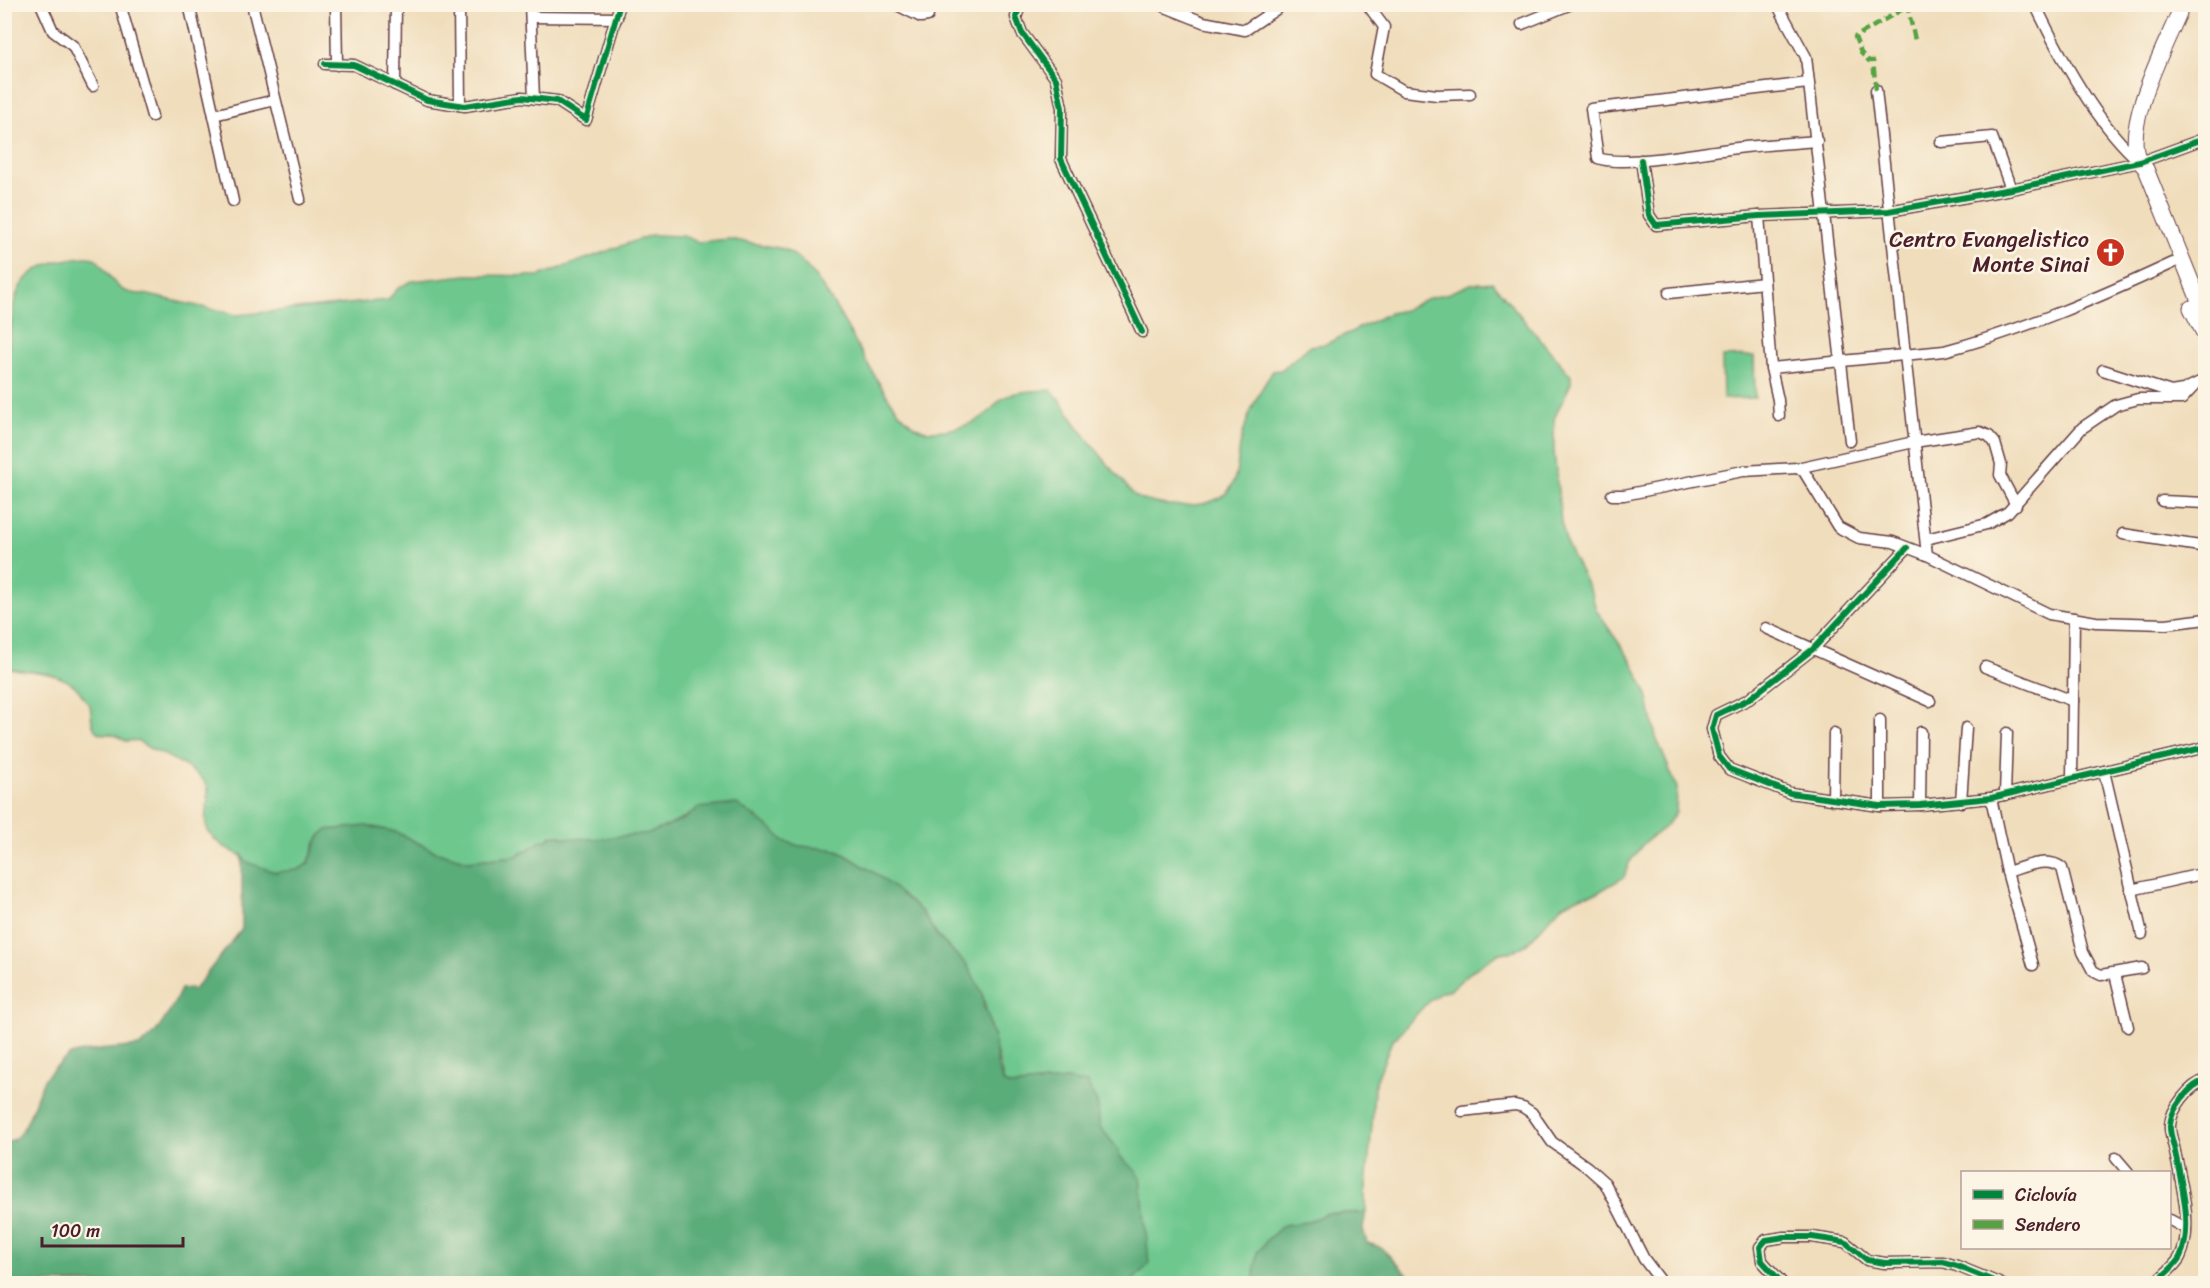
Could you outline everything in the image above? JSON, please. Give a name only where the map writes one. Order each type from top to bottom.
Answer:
[{"type":"main road","points":[[2180,4],[2179,13],[2138,114],[2136,145],[2137,157],[2146,170],[2205,318]]},
{"type":"main road","points":[[2140,162],[2138,175],[2172,263],[2205,337]]},
{"type":"street","points":[[41,4],[53,31],[73,46],[93,86]]},
{"type":"street","points":[[120,4],[152,116]]},
{"type":"street","points":[[189,4],[233,201]]},
{"type":"street","points":[[252,4],[300,199]]},
{"type":"street","points":[[336,4],[337,65]]},
{"type":"street","points":[[395,85],[396,4]]},
{"type":"street","points":[[459,4],[459,105]]},
{"type":"street","points":[[530,4],[534,98]]},
{"type":"street","points":[[325,64],[354,65],[427,100],[465,106],[522,97],[534,98],[557,101],[586,120],[620,4]]},
{"type":"street","points":[[895,4],[921,17],[928,16],[927,4]]},
{"type":"street","points":[[1022,4],[1016,17],[1022,33],[1056,79],[1062,108],[1061,159],[1142,332]]},
{"type":"street","points":[[1158,4],[1203,22],[1245,30],[1284,4]]},
{"type":"street","points":[[1368,4],[1384,27],[1375,74],[1404,91],[1437,95],[1470,94]]},
{"type":"street","points":[[1522,24],[1571,4]]},
{"type":"street","points":[[1777,4],[1806,57],[1850,441]]},
{"type":"street","points":[[2035,4],[2105,126],[2140,162]]},
{"type":"street","points":[[531,17],[617,18]]},
{"type":"street","points":[[1808,83],[1591,109],[1595,151],[1598,158],[1604,160],[1641,160],[1817,141]]},
{"type":"street","points":[[1876,90],[1927,555]]},
{"type":"street","points":[[214,115],[274,100]]},
{"type":"street","points":[[1941,142],[1992,137],[2012,189]]},
{"type":"street","points":[[1641,160],[1649,215],[1656,225],[1759,216],[1889,211],[2012,189],[2140,162],[2205,138]]},
{"type":"street","points":[[1759,216],[1770,368],[1778,400],[1779,416]]},
{"type":"street","points":[[1770,368],[1944,351],[1989,339],[2087,303],[2172,263]]},
{"type":"street","points":[[1669,293],[1764,283]]},
{"type":"street","points":[[2103,370],[2171,392],[2200,382]]},
{"type":"street","points":[[1926,539],[1987,524],[2008,512],[2082,428],[2116,405],[2138,399],[2182,399],[2200,382]]},
{"type":"street","points":[[1612,495],[1624,495],[1743,471],[1797,468],[1914,442],[1980,432],[1995,443],[2001,464],[2000,476],[2016,505]]},
{"type":"street","points":[[1797,468],[1803,470],[1838,527],[1859,538],[1893,542],[1927,555],[2049,614],[2096,622],[2166,624],[2205,619]]},
{"type":"street","points":[[2162,501],[2205,503]]},
{"type":"street","points":[[2123,534],[2205,547]]},
{"type":"street","points":[[1907,548],[1813,649],[1749,699],[1716,715],[1712,729],[1719,756],[1729,769],[1790,793],[1880,806],[1920,805],[1991,798],[2205,747]]},
{"type":"street","points":[[2072,778],[2074,618]]},
{"type":"street","points":[[1766,628],[1930,701]]},
{"type":"street","points":[[1984,667],[2073,701]]},
{"type":"street","points":[[1880,720],[1880,806]]},
{"type":"street","points":[[1961,802],[1966,728]]},
{"type":"street","points":[[1920,805],[1921,732]]},
{"type":"street","points":[[1833,800],[1834,733]]},
{"type":"street","points":[[2005,795],[2007,733]]},
{"type":"street","points":[[2104,771],[2142,934]]},
{"type":"street","points":[[1991,798],[2007,872],[2033,965]]},
{"type":"street","points":[[2007,872],[2049,862],[2056,863],[2062,868],[2087,962],[2093,970],[2101,975],[2142,968]]},
{"type":"street","points":[[2132,890],[2205,873]]},
{"type":"street","points":[[2115,974],[2128,1027]]},
{"type":"street","points":[[2154,1284],[2180,1258],[2185,1240],[2182,1186],[2170,1125],[2175,1110],[2187,1093],[2199,1082],[2205,1080]]},
{"type":"street","points":[[1462,1111],[1515,1105],[1532,1113],[1552,1142],[1605,1183],[1644,1259],[1663,1284]]},
{"type":"street","points":[[2116,1158],[2126,1171]]},
{"type":"street","points":[[2171,1221],[2185,1228]]},
{"type":"street","points":[[1783,1284],[1762,1261],[1760,1248],[1766,1240],[1784,1237],[1812,1237],[1845,1242],[1867,1260],[1885,1263],[1943,1262],[2001,1284]]},
{"type":"green space","points":[[651,235],[683,236],[698,242],[729,239],[784,249],[804,264],[824,289],[877,380],[894,406],[911,424],[929,431],[953,429],[983,417],[1003,398],[1015,393],[1051,390],[1134,495],[1143,500],[1168,505],[1197,505],[1210,502],[1229,490],[1236,473],[1241,441],[1250,413],[1273,371],[1281,370],[1310,346],[1326,344],[1390,313],[1405,310],[1426,299],[1471,284],[1492,282],[1571,376],[1571,383],[1554,419],[1554,451],[1561,522],[1567,545],[1592,594],[1596,610],[1632,662],[1646,690],[1656,737],[1677,788],[1676,812],[1667,825],[1643,844],[1629,863],[1624,877],[1597,893],[1582,896],[1561,906],[1529,942],[1515,951],[1500,953],[1473,970],[1449,991],[1441,992],[1423,1007],[1391,1043],[1374,1087],[1366,1211],[1328,1213],[1307,1222],[1284,1225],[1257,1253],[1253,1283],[1130,1283],[1143,1268],[1125,1160],[1120,1157],[1118,1149],[1100,1127],[1097,1103],[1066,1080],[1010,1086],[1004,1083],[982,993],[967,965],[938,937],[921,911],[871,871],[838,850],[799,846],[784,841],[755,816],[748,813],[698,808],[652,833],[576,839],[559,835],[552,836],[516,856],[468,861],[434,851],[396,832],[374,827],[327,830],[320,836],[307,864],[301,869],[269,871],[249,864],[242,856],[214,839],[208,831],[206,817],[208,789],[199,776],[140,742],[126,741],[116,735],[96,731],[90,705],[75,686],[65,679],[5,667],[4,372],[18,291],[26,279],[38,269],[55,262],[92,258],[98,261],[116,285],[130,293],[144,294],[237,315],[388,300],[398,288],[412,281],[467,275],[539,276]]},
{"type":"green space","points":[[1754,356],[1755,398],[1723,399],[1722,357]]},
{"type":"green space","points":[[737,804],[773,830],[784,841],[799,846],[830,849],[844,854],[878,875],[921,911],[938,937],[967,965],[982,993],[990,1030],[994,1037],[998,1068],[1004,1083],[1010,1086],[1066,1080],[1087,1083],[1097,1103],[1100,1127],[1118,1149],[1120,1157],[1141,1178],[1149,1264],[1130,1283],[5,1283],[5,1143],[13,1140],[25,1126],[44,1080],[65,1059],[76,1053],[141,1046],[162,1024],[181,989],[191,988],[193,991],[242,929],[242,855],[246,862],[275,872],[298,870],[309,863],[317,841],[327,830],[366,826],[396,832],[434,851],[468,861],[516,856],[540,841],[548,840],[551,836],[595,839],[650,833],[686,818],[698,808]]},
{"type":"green space","points":[[1366,1211],[1363,1229],[1367,1243],[1381,1248],[1414,1283],[1253,1283],[1257,1253],[1284,1225],[1307,1222],[1328,1213]]},
{"type":"marked path","points":[[1907,4],[1915,40]]},
{"type":"marked path","points":[[1876,90],[1873,61],[1869,61],[1861,53],[1855,37],[1908,6]]},
{"type":"cycle path","points":[[325,64],[354,65],[427,100],[465,106],[522,97],[557,101],[586,120],[620,4]]},
{"type":"cycle path","points":[[1021,4],[1016,17],[1022,33],[1056,79],[1062,108],[1061,159],[1142,332]]},
{"type":"cycle path","points":[[1641,160],[1649,215],[1656,225],[1759,216],[1889,211],[2140,162],[2206,138]]},
{"type":"cycle path","points":[[1907,548],[1813,649],[1749,699],[1716,715],[1712,729],[1719,756],[1729,769],[1790,793],[1880,806],[1920,805],[1991,798],[2206,747]]},
{"type":"cycle path","points":[[2154,1284],[2178,1261],[2186,1233],[2185,1205],[2170,1131],[2171,1119],[2182,1098],[2194,1086],[2206,1080]]},
{"type":"cycle path","points":[[1783,1284],[1762,1261],[1760,1247],[1766,1240],[1784,1237],[1812,1237],[1845,1242],[1867,1260],[1885,1263],[1943,1262],[2001,1284]]},
{"type":"place","name":"Centro Evangelistico Monte Sinai","points":[[2110,252]]}]
